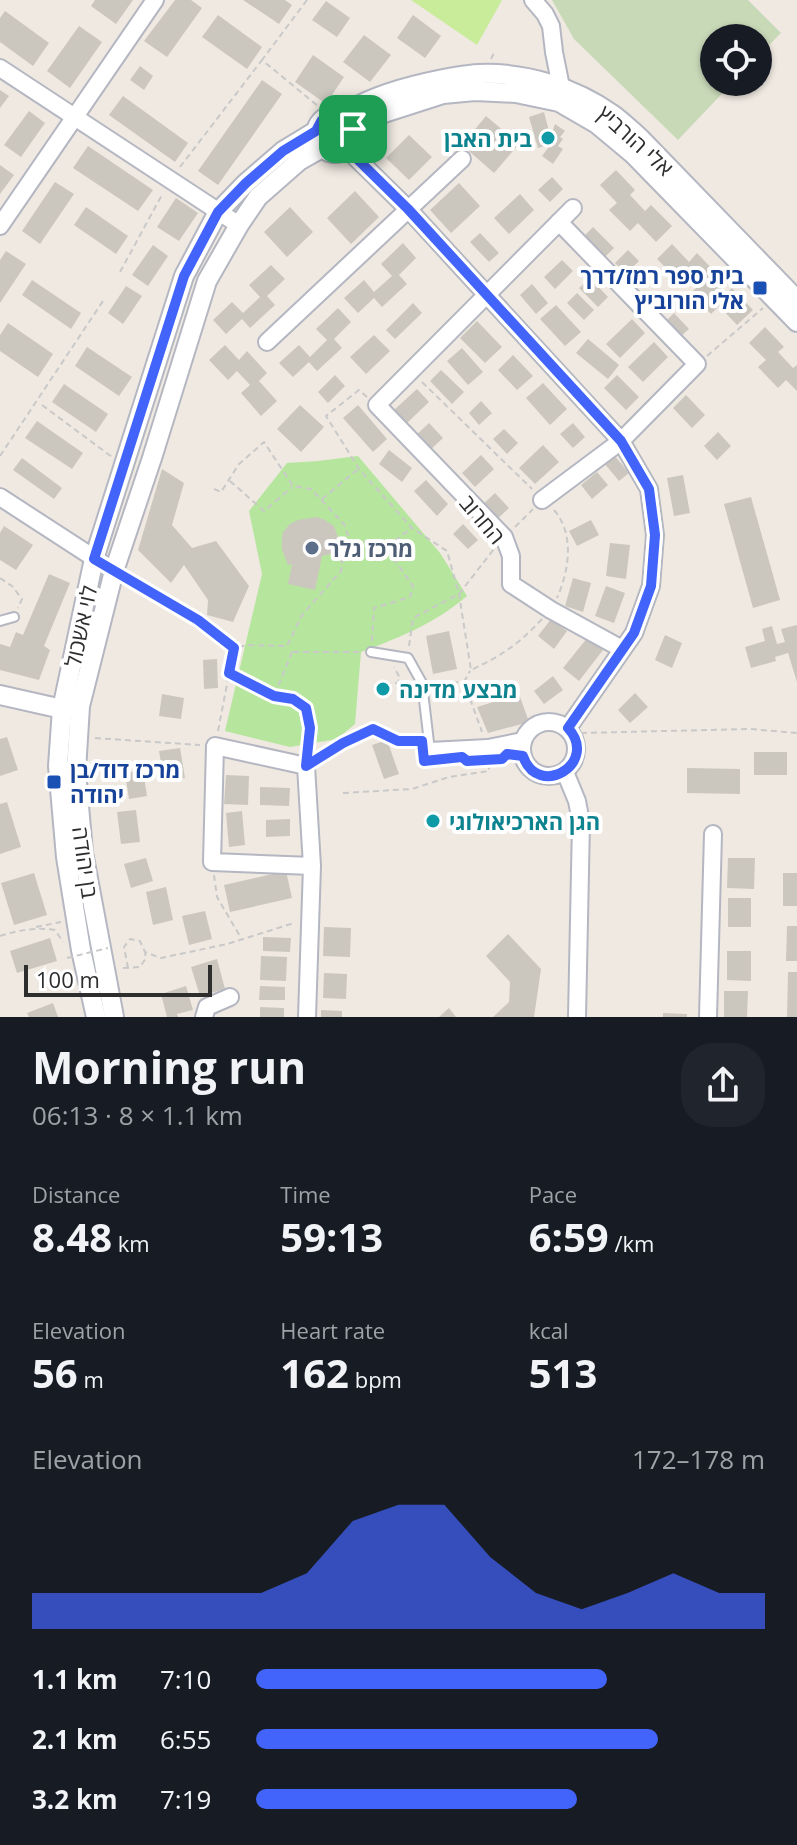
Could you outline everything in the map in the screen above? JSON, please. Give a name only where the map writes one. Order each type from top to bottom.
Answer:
[{"type":"street","points":[[0,226],[155,0]]},
{"type":"street","points":[[533,0],[551,26],[561,87]]},
{"type":"street","points":[[0,68],[239,225]]},
{"type":"street","name":"אלי הורביץ","points":[[341,120],[371,98],[458,76],[482,74],[521,78],[561,87],[589,99],[614,115],[640,138],[797,300]]},
{"type":"street","name":"אלי הורביץ","points":[[341,120],[384,113],[443,94],[475,91],[516,93],[559,102],[597,124],[633,154],[797,322]]},
{"type":"street","points":[[322,120],[341,120],[353,140],[347,149],[332,153],[319,140],[322,120]]},
{"type":"street","name":"לוי אשכול","points":[[71,708],[94,559],[184,276],[218,212],[246,183],[283,151],[319,140]]},
{"type":"street","name":"לוי אשכול","points":[[71,708],[207,281],[258,197],[319,140]]},
{"type":"street","points":[[347,149],[408,209],[621,441],[649,489],[655,535],[651,586],[634,633],[570,730]]},
{"type":"street","points":[[267,342],[462,159]]},
{"type":"street","points":[[377,405],[573,208]]},
{"type":"street","points":[[542,500],[621,441],[697,364],[559,222]]},
{"type":"street","name":"החרוב","points":[[377,405],[504,537],[511,556],[511,584],[622,649]]},
{"type":"street","points":[[0,497],[114,571]]},
{"type":"street","points":[[0,695],[71,708]]},
{"type":"street","name":"בן יהודה","points":[[71,708],[77,736],[76,771],[83,852],[114,1017]]},
{"type":"street","name":"בן יהודה","points":[[71,708],[58,766],[66,857],[96,1017]]},
{"type":"street","points":[[551,721],[570,730],[577,751],[572,765],[555,776],[535,773],[524,760],[522,751],[527,732],[533,726],[551,721]]},
{"type":"street","points":[[426,746],[488,748],[523,741]]},
{"type":"street","points":[[307,1017],[312,866],[306,766],[215,746],[212,862],[312,866]]},
{"type":"street","points":[[565,772],[577,801],[581,822],[577,1017]]},
{"type":"street","points":[[708,1017],[713,834]]},
{"type":"street","points":[[204,1017],[207,1007],[230,997]]},
{"type":"lane","points":[[0,621],[14,617]]},
{"type":"lane","points":[[371,652],[408,658],[422,683],[426,746]]},
{"type":"path","points":[[120,272],[170,180],[307,0]]},
{"type":"path","points":[[262,60],[341,120]]},
{"type":"path","points":[[697,364],[774,298]]},
{"type":"path","points":[[0,456],[103,301]]},
{"type":"path","points":[[410,370],[564,522],[568,544],[564,581],[551,610],[519,643],[498,658],[471,670],[464,682]]},
{"type":"path","points":[[377,405],[359,390],[326,416],[359,469],[412,528],[447,551],[459,594],[471,670]]},
{"type":"path","points":[[42,405],[124,466]]},
{"type":"path","points":[[214,489],[221,492],[239,464],[264,442],[293,486],[311,489],[344,524],[351,542],[342,560],[341,571],[302,615],[287,646]]},
{"type":"path","points":[[321,500],[359,469]]},
{"type":"path","points":[[228,480],[264,511],[293,486]]},
{"type":"path","points":[[408,658],[413,618],[459,594],[504,537],[542,500]]},
{"type":"path","points":[[386,548],[412,528]]},
{"type":"path","points":[[292,652],[371,652],[374,608],[410,597],[413,586],[379,541],[351,542]]},
{"type":"path","points":[[114,571],[198,620],[234,648],[248,645],[287,646],[292,652]]},
{"type":"path","points":[[0,578],[12,586],[22,599],[14,617]]},
{"type":"path","points":[[77,736],[215,746],[234,648]]},
{"type":"path","points":[[274,696],[292,652]]},
{"type":"path","points":[[375,685],[397,683],[400,678],[394,667]]},
{"type":"path","points":[[229,673],[274,696],[293,699],[306,708],[310,728],[306,766]]},
{"type":"path","points":[[306,766],[373,729],[398,741],[426,746]]},
{"type":"path","points":[[570,730],[750,729],[797,733]]},
{"type":"path","points":[[212,862],[217,897],[241,939]]},
{"type":"path","points":[[0,936],[76,918]]},
{"type":"path","points":[[145,952],[161,958],[310,918]]},
{"type":"path","points":[[19,930],[55,930],[65,948]]},
{"type":"path","points":[[121,968],[128,968],[140,967],[146,958],[140,941],[130,939],[124,947],[128,968]]},
{"type":"path","points":[[67,958],[108,948]]},
{"type":"green space","points":[[411,0],[502,0],[477,45]]},
{"type":"green space","points":[[552,0],[748,0],[772,24],[700,24],[700,96],[720,96],[678,140],[574,39]]},
{"type":"green space","points":[[772,24],[781,33],[772,42]]},
{"type":"green space","points":[[358,456],[440,553],[467,596],[417,629],[361,652],[355,724],[337,739],[290,747],[225,731],[262,574],[249,511],[287,463]]},
{"type":"building","points":[[95,0],[133,0],[116,24],[91,6]]},
{"type":"building","points":[[175,0],[191,0],[202,8],[167,57],[144,41]]},
{"type":"building","points":[[243,0],[285,0],[292,5],[279,24]]},
{"type":"building","points":[[326,1],[350,18],[337,37],[312,20]]},
{"type":"building","points":[[5,11],[49,43],[33,66],[0,42],[0,18]]},
{"type":"building","points":[[218,15],[262,47],[247,69],[202,37]]},
{"type":"building","points":[[413,15],[441,36],[425,58],[397,38]]},
{"type":"building","points":[[79,26],[102,42],[70,88],[47,71]]},
{"type":"building","points":[[364,35],[391,55],[370,82],[343,62]]},
{"type":"building","points":[[313,55],[344,77],[326,104],[295,82]]},
{"type":"building","points":[[140,66],[153,76],[144,90],[130,80]]},
{"type":"building","points":[[262,80],[282,94],[218,185],[198,171]]},
{"type":"building","points":[[0,90],[9,96],[0,108]]},
{"type":"building","points":[[123,96],[188,143],[175,162],[109,115]]},
{"type":"building","points":[[29,111],[45,123],[21,157],[4,145]]},
{"type":"building","name":"בית האבן","points":[[544,112],[549,131],[555,124],[565,131],[558,146],[563,149],[553,164],[542,156],[551,144],[538,148],[529,117]]},
{"type":"building","points":[[486,116],[519,144],[494,173],[462,145]]},
{"type":"building","points":[[409,135],[432,157],[409,180],[386,158]]},
{"type":"building","points":[[88,146],[153,190],[138,211],[73,168]]},
{"type":"building","points":[[0,165],[14,175],[0,194]]},
{"type":"building","points":[[616,170],[635,190],[630,195],[645,211],[651,205],[672,226],[656,242],[638,223],[630,231],[609,210],[617,203],[600,185]]},
{"type":"building","points":[[552,177],[563,189],[550,202],[538,190]]},
{"type":"building","points":[[55,182],[74,194],[40,244],[22,231]]},
{"type":"building","points":[[459,183],[480,206],[451,233],[430,210]]},
{"type":"building","points":[[355,191],[379,217],[351,244],[327,218]]},
{"type":"building","points":[[520,194],[534,210],[509,234],[494,218]]},
{"type":"building","points":[[176,198],[198,213],[179,241],[157,227]]},
{"type":"building","points":[[86,207],[128,236],[116,254],[74,225]]},
{"type":"building","points":[[290,207],[313,232],[287,257],[264,232]]},
{"type":"building","points":[[593,227],[614,248],[605,257],[584,236]]},
{"type":"building","points":[[480,233],[499,253],[489,262],[470,242]]},
{"type":"building","points":[[403,243],[416,258],[399,275],[407,284],[382,307],[374,298],[358,313],[344,298],[364,280],[374,292],[392,276],[381,264]]},
{"type":"building","points":[[672,244],[689,262],[697,253],[716,273],[711,278],[726,294],[732,288],[753,310],[737,325],[719,306],[711,314],[691,293],[698,286],[685,272],[677,279],[657,259]]},
{"type":"building","points":[[153,245],[168,256],[148,286],[132,275]]},
{"type":"building","points":[[628,250],[639,261],[626,274],[615,263]]},
{"type":"building","points":[[6,251],[26,264],[0,303],[0,260]]},
{"type":"building","points":[[562,260],[573,271],[555,289],[544,277]]},
{"type":"building","points":[[271,265],[285,279],[267,296],[275,305],[250,328],[242,319],[226,334],[213,320],[232,302],[243,313],[260,297],[249,285]]},
{"type":"building","points":[[590,278],[608,297],[598,307],[579,288]]},
{"type":"building","points":[[32,280],[81,313],[71,329],[22,295]]},
{"type":"building","points":[[532,284],[548,303],[536,314],[520,295]]},
{"type":"building","points":[[126,286],[142,296],[123,324],[108,313]]},
{"type":"building","points":[[577,293],[594,310],[584,320],[567,303]]},
{"type":"building","points":[[413,303],[422,313],[395,339],[386,330]]},
{"type":"building","points":[[556,305],[581,332],[565,346],[540,319]]},
{"type":"building","points":[[338,308],[351,322],[334,339],[342,348],[317,371],[309,362],[293,377],[279,363],[299,345],[310,357],[327,340],[316,329]]},
{"type":"building","points":[[674,313],[689,329],[681,336],[666,321]]},
{"type":"building","points":[[632,319],[645,333],[620,358],[606,344]]},
{"type":"building","points":[[477,321],[502,347],[485,363],[460,338]]},
{"type":"building","points":[[8,323],[53,354],[38,377],[0,351],[0,335]]},
{"type":"building","points":[[765,327],[784,347],[778,352],[793,368],[797,365],[797,391],[786,380],[778,388],[758,367],[766,360],[749,343]]},
{"type":"building","points":[[374,335],[390,351],[366,374],[350,357]]},
{"type":"building","points":[[588,339],[619,365],[608,379],[576,353]]},
{"type":"building","points":[[654,342],[668,357],[643,382],[628,367]]},
{"type":"building","points":[[225,345],[239,360],[247,351],[267,373],[259,381],[277,401],[261,416],[241,393],[250,385],[237,371],[228,380],[209,360]]},
{"type":"building","points":[[87,347],[132,377],[119,396],[75,366]]},
{"type":"building","points":[[462,348],[483,372],[468,385],[447,361]]},
{"type":"building","points":[[513,355],[533,376],[517,390],[498,370]]},
{"type":"building","points":[[441,370],[464,392],[452,404],[430,381]]},
{"type":"building","points":[[335,375],[345,386],[328,403],[318,392]]},
{"type":"building","points":[[617,375],[639,397],[626,410],[604,388]]},
{"type":"building","points":[[543,383],[567,409],[550,425],[526,398]]},
{"type":"building","points":[[64,384],[108,414],[96,432],[52,402]]},
{"type":"building","points":[[417,389],[429,402],[407,423],[394,410]]},
{"type":"building","points":[[686,395],[705,415],[692,428],[673,408]]},
{"type":"building","points":[[481,401],[492,413],[479,425],[469,413]]},
{"type":"building","points":[[300,405],[324,427],[301,452],[277,429]]},
{"type":"building","points":[[358,405],[387,439],[373,452],[343,418]]},
{"type":"building","points":[[37,421],[83,453],[72,469],[25,438]]},
{"type":"building","points":[[429,423],[443,438],[428,452],[414,437]]},
{"type":"building","points":[[573,423],[585,437],[573,448],[560,434]]},
{"type":"building","points":[[504,429],[518,443],[507,454],[493,439]]},
{"type":"building","points":[[718,432],[731,446],[717,460],[704,446]]},
{"type":"building","points":[[543,445],[559,462],[535,484],[519,468]]},
{"type":"building","points":[[389,450],[412,468],[402,482],[379,464]]},
{"type":"building","points":[[481,455],[494,469],[475,487],[462,473]]},
{"type":"building","points":[[614,455],[629,473],[619,481],[604,463]]},
{"type":"building","points":[[22,458],[62,488],[54,499],[13,470]]},
{"type":"building","points":[[162,469],[184,483],[172,525],[192,548],[216,541],[249,586],[233,622],[207,615],[208,600],[184,565],[171,583],[138,550]]},
{"type":"building","points":[[597,472],[608,485],[592,499],[581,485]]},
{"type":"building","points":[[683,475],[690,513],[674,516],[667,478]]},
{"type":"building","points":[[426,480],[448,504],[437,516],[414,491]]},
{"type":"building","points":[[495,493],[509,508],[493,523],[479,508]]},
{"type":"building","points":[[751,497],[780,600],[753,608],[724,504]]},
{"type":"building","points":[[316,517],[334,526],[343,551],[322,556],[315,590],[288,584],[292,564],[288,565],[282,549],[282,537],[290,524]]},
{"type":"building","points":[[591,520],[599,535],[577,546],[569,531]]},
{"type":"building","points":[[463,524],[478,540],[468,549],[453,534]]},
{"type":"building","points":[[4,526],[33,545],[16,570],[0,560],[0,533]]},
{"type":"building","points":[[610,543],[630,545],[626,579],[606,576]]},
{"type":"building","points":[[49,574],[70,583],[44,646],[50,650],[39,680],[0,670],[0,644],[10,647],[16,632],[23,635]]},
{"type":"building","points":[[573,578],[591,583],[583,612],[565,606]]},
{"type":"building","points":[[606,586],[625,593],[614,623],[595,616]]},
{"type":"building","points":[[551,619],[567,631],[554,649],[538,636]]},
{"type":"building","points":[[797,625],[797,682],[788,653],[775,657],[776,661],[751,668],[745,647],[765,641],[762,629],[772,626],[777,644],[785,642],[781,629]]},
{"type":"building","points":[[449,631],[457,669],[433,674],[426,636]]},
{"type":"building","points":[[665,635],[682,643],[672,668],[655,660]]},
{"type":"building","points":[[588,637],[603,650],[579,681],[563,668]]},
{"type":"building","points":[[217,659],[218,688],[204,689],[203,660]]},
{"type":"building","points":[[553,676],[563,690],[544,704],[534,691]]},
{"type":"building","points":[[635,693],[648,707],[630,723],[618,710]]},
{"type":"building","points":[[162,694],[184,698],[181,719],[159,716]]},
{"type":"building","points":[[519,694],[529,722],[488,733],[477,707]]},
{"type":"building","points":[[7,737],[18,770],[0,776],[0,739]]},
{"type":"building","points":[[387,740],[399,774],[384,779],[372,745]]},
{"type":"building","points":[[180,748],[185,778],[164,781],[159,751]]},
{"type":"building","points":[[754,752],[787,752],[787,775],[754,775]]},
{"type":"building","points":[[687,768],[740,769],[740,794],[687,793]]},
{"type":"building","points":[[143,770],[147,796],[129,799],[125,773]]},
{"type":"building","points":[[226,775],[249,776],[248,805],[224,804]]},
{"type":"building","points":[[260,787],[290,788],[289,806],[260,805]]},
{"type":"building","points":[[7,802],[21,847],[0,854],[0,804]]},
{"type":"building","points":[[136,810],[140,842],[121,844],[117,812]]},
{"type":"building","points":[[242,811],[245,845],[229,847],[226,813]]},
{"type":"building","points":[[290,819],[290,836],[266,837],[266,820]]},
{"type":"building","points":[[146,858],[153,881],[131,888],[124,864]]},
{"type":"building","points":[[728,858],[755,858],[754,889],[727,888]]},
{"type":"building","points":[[286,871],[292,898],[230,912],[224,885]]},
{"type":"building","points":[[34,873],[47,915],[14,925],[1,883]]},
{"type":"building","points":[[783,873],[797,873],[797,906],[783,906]]},
{"type":"building","points":[[166,887],[173,920],[153,925],[146,892]]},
{"type":"building","points":[[728,898],[751,898],[751,927],[728,927]]},
{"type":"building","points":[[205,911],[212,939],[189,945],[182,916]]},
{"type":"building","points":[[787,926],[797,926],[797,961],[786,961]]},
{"type":"building","points":[[324,927],[351,928],[350,957],[323,956]]},
{"type":"building","points":[[508,934],[541,969],[534,1017],[493,1017],[509,1002],[510,982],[486,956]]},
{"type":"building","points":[[263,937],[291,938],[290,952],[263,951]]},
{"type":"building","points":[[50,938],[57,961],[17,973],[10,951]]},
{"type":"building","points":[[727,951],[751,951],[751,981],[727,980]]},
{"type":"building","points":[[261,956],[287,957],[286,981],[260,980]]},
{"type":"building","points":[[217,959],[225,989],[200,996],[191,967]]},
{"type":"building","points":[[788,972],[797,972],[797,1017],[787,1017]]},
{"type":"building","points":[[324,973],[347,974],[346,999],[323,998]]},
{"type":"building","points":[[186,986],[193,1010],[177,1014],[178,1017],[167,1017],[161,994]]},
{"type":"building","points":[[260,986],[285,987],[285,1000],[259,1000]]},
{"type":"building","points":[[724,991],[748,991],[747,1017],[724,1017]]},
{"type":"building","points":[[53,1003],[58,1017],[29,1017],[27,1013]]},
{"type":"building","points":[[260,1007],[284,1008],[284,1017],[260,1017]]},
{"type":"building","points":[[449,1008],[456,1017],[439,1017]]},
{"type":"building","points":[[321,1010],[342,1011],[342,1017],[321,1017]]},
{"type":"building","points":[[663,1013],[687,1014],[687,1017],[663,1017]]},
{"type":"place","name":"בית האבן","points":[[548,138]]},
{"type":"place","name":"בית ספר רמז/דרך אלי הורוביץ","points":[[760,288]]},
{"type":"place","name":"מרכז גלר","points":[[312,548]]},
{"type":"place","name":"מבצע מדינה","points":[[383,689]]},
{"type":"place","name":"מרכז דוד/בן יהודה","points":[[54,782]]},
{"type":"place","name":"הגן הארכיאולוגי","points":[[433,821]]},
{"type":"route","points":[[340,116],[353,129],[353,140],[347,149],[408,209],[621,441],[649,489],[655,535],[651,586],[634,633],[568,728],[577,751],[572,765],[555,776],[535,773],[523,756],[507,754],[502,759],[467,761],[462,757],[424,761],[422,741],[398,741],[373,729],[306,766],[310,728],[306,708],[293,699],[274,696],[229,673],[234,648],[198,620],[94,559],[184,276],[218,212],[283,151],[316,131],[322,120],[340,116]]}]
